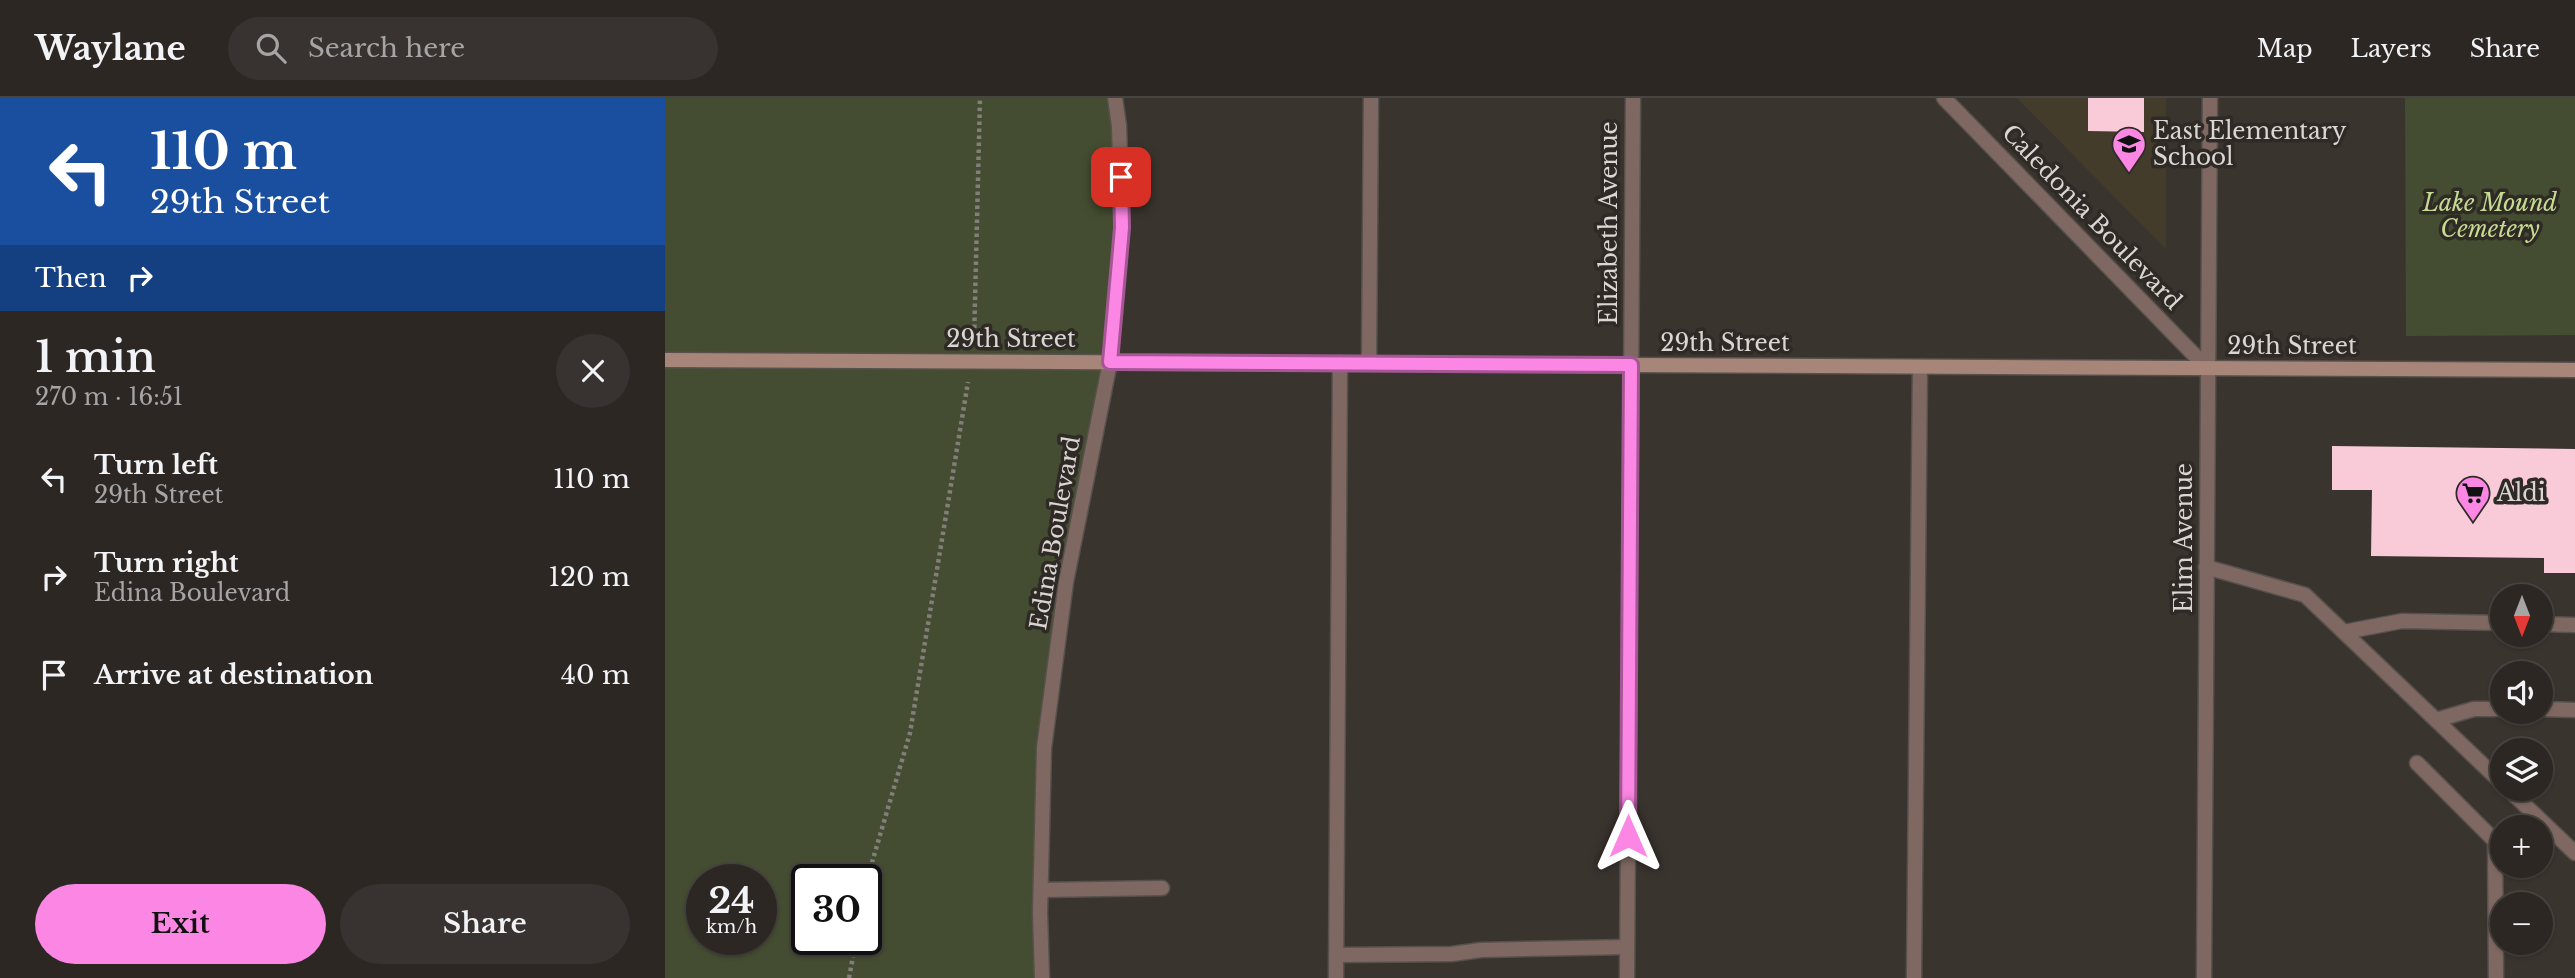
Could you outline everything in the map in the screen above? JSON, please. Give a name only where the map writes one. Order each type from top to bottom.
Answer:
[{"type":"street","name":"Edina Boulevard","points":[[1042,978],[1041,890],[1046,734],[1066,582],[1110,362],[1122,228],[1119,127],[1115,98]]},
{"type":"street","points":[[1369,363],[1371,98]]},
{"type":"street","name":"Elizabeth Avenue","points":[[1627,978],[1633,98]]},
{"type":"street","name":"Caledonia Boulevard","points":[[1944,98],[2207,368]]},
{"type":"street","name":"Elim Avenue","points":[[2204,978],[2210,98]]},
{"type":"street","name":"29th Street","points":[[665,359],[2575,370]]},
{"type":"street","points":[[1336,978],[1340,363]]},
{"type":"street","points":[[1914,978],[1920,367]]},
{"type":"street","points":[[2206,568],[2305,595],[2490,771]]},
{"type":"street","points":[[2344,632],[2402,621],[2490,623]]},
{"type":"street","points":[[2553,624],[2575,625]]},
{"type":"street","points":[[2437,720],[2474,709],[2490,709]]},
{"type":"street","points":[[2553,709],[2575,710]]},
{"type":"street","points":[[2417,763],[2495,841],[2496,978]]},
{"type":"street","points":[[2521,801],[2575,853]]},
{"type":"street","points":[[1041,890],[1162,888]]},
{"type":"street","points":[[1336,955],[1452,954],[1481,950],[1627,947]]},
{"type":"path","points":[[872,864],[910,733],[976,331],[980,98]]},
{"type":"path","points":[[849,978],[853,955]]},
{"type":"shaded area","name":"East Elementary School","points":[[2017,98],[2166,98],[2166,249]]},
{"type":"green space","points":[[665,98],[1115,98],[1119,126],[1110,362],[1044,748],[1042,978],[665,978]]},
{"type":"green space","name":"Lake Mound Cemetery","points":[[2405,98],[2575,98],[2575,335],[2406,336]]},
{"type":"building","name":"East Elementary School","points":[[2088,98],[2144,98],[2144,132],[2088,131]]},
{"type":"building","name":"Aldi","points":[[2332,446],[2575,449],[2575,573],[2544,573],[2544,558],[2371,556],[2372,490],[2332,490]]},
{"type":"place","name":"East Elementary School","points":[[2129,174]]},
{"type":"place","name":"Aldi","points":[[2473,523]]},
{"type":"route","points":[[1121,177],[1122,228],[1110,362],[1631,365],[1628,836]]}]
